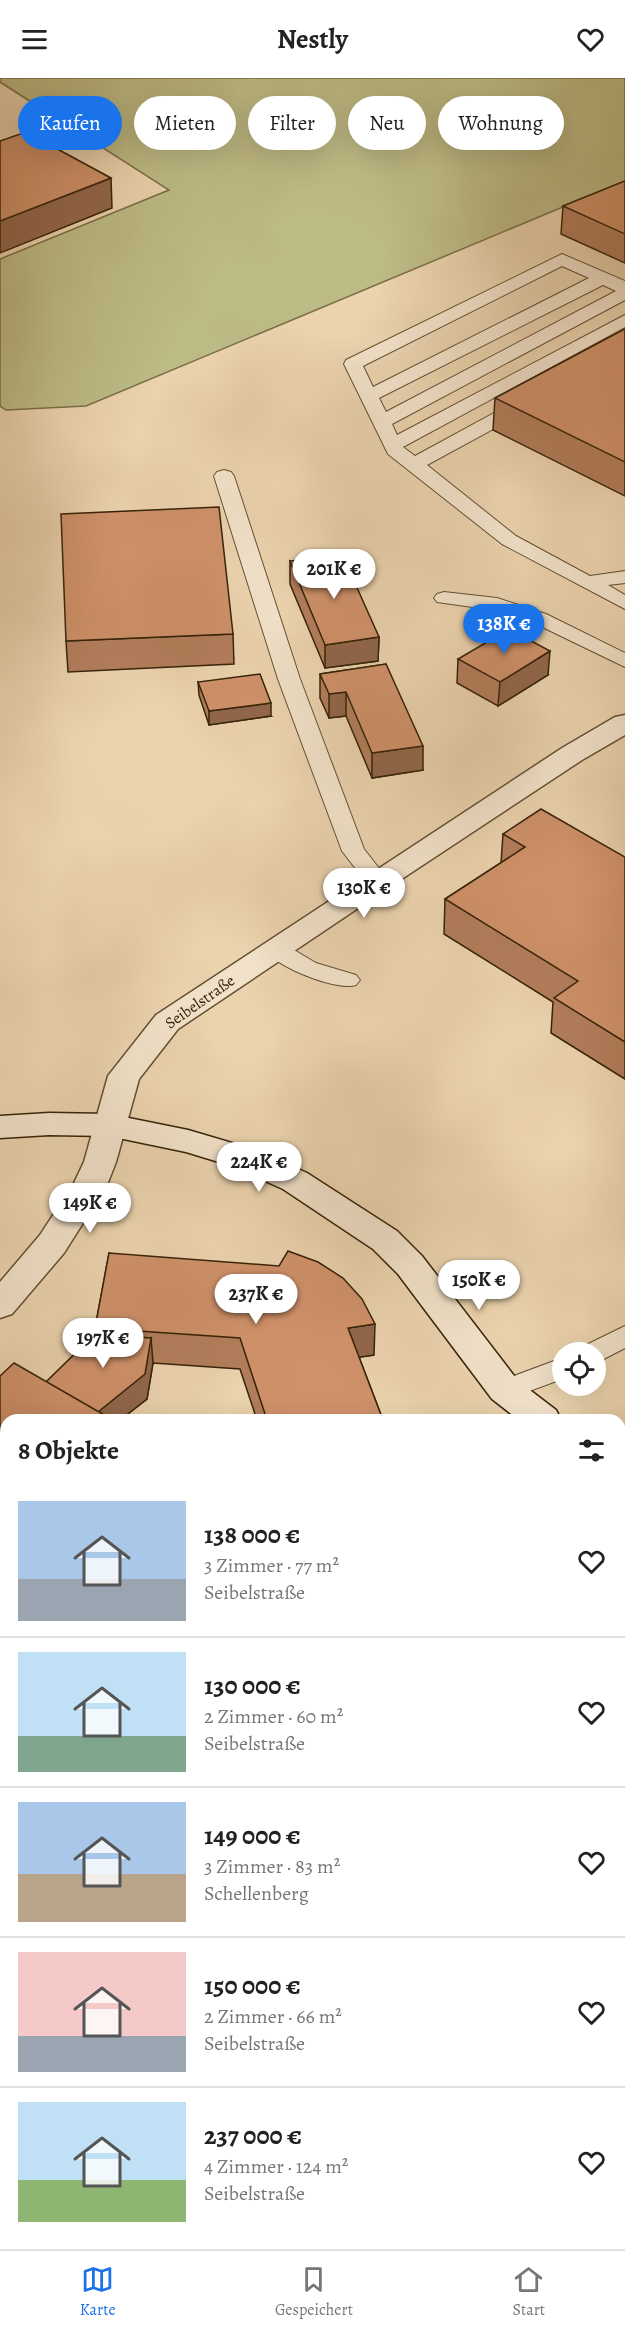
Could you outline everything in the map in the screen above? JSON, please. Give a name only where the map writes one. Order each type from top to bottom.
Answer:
[{"type":"street","name":"Seibelstraße","points":[[0,1305],[52,1244],[90,1185],[100,1162],[124,1076],[167,1022],[377,881],[625,723]]},
{"type":"street","points":[[0,1127],[49,1124],[109,1125],[188,1141],[244,1158],[295,1181],[385,1240],[410,1265],[512,1405],[531,1414]]},
{"type":"lane","points":[[612,283],[562,259],[353,364],[386,426],[509,540],[625,603]]},
{"type":"lane","points":[[386,426],[612,283]]},
{"type":"lane","points":[[386,426],[612,283]]},
{"type":"lane","points":[[386,426],[625,307]]},
{"type":"lane","points":[[386,426],[625,320]]},
{"type":"lane","points":[[386,426],[625,335]]},
{"type":"lane","points":[[386,426],[541,395]]},
{"type":"lane","points":[[224,476],[289,679],[352,851],[377,881]]},
{"type":"lane","points":[[588,582],[625,577]]},
{"type":"lane","points":[[444,598],[497,604],[538,618],[625,661]]},
{"type":"lane","points":[[276,950],[308,968],[348,980]]},
{"type":"lane","points":[[606,1346],[625,1336]]},
{"type":"lane","points":[[512,1405],[552,1375]]},
{"type":"shaded area","points":[[0,78],[625,78],[625,181],[86,406],[6,410],[0,406],[0,259],[169,190],[106,150],[122,150],[122,96],[22,96],[0,82]]},
{"type":"building","points":[[18,135],[18,150],[59,150],[111,178],[0,221],[0,141]]},
{"type":"building","points":[[625,181],[625,234],[563,206]]},
{"type":"building","points":[[625,329],[625,462],[495,398]]},
{"type":"building","points":[[219,507],[233,634],[66,641],[61,514]]},
{"type":"building","points":[[342,554],[379,637],[325,645],[290,561]]},
{"type":"building","points":[[509,629],[550,651],[500,682],[458,659]]},
{"type":"building","points":[[386,664],[423,746],[372,753],[346,692],[329,694],[320,674]]},
{"type":"building","points":[[260,674],[271,703],[209,711],[198,682]]},
{"type":"building","points":[[541,809],[625,857],[625,1042],[554,998],[578,981],[445,899],[525,847],[503,834]]},
{"type":"building","points":[[288,1251],[318,1262],[343,1278],[362,1299],[375,1324],[348,1328],[381,1414],[265,1414],[240,1338],[95,1328],[109,1253],[279,1266]]},
{"type":"building","points":[[95,1334],[151,1338],[145,1374],[98,1412],[46,1382]]},
{"type":"building","points":[[14,1363],[103,1414],[0,1414],[0,1376]]}]
